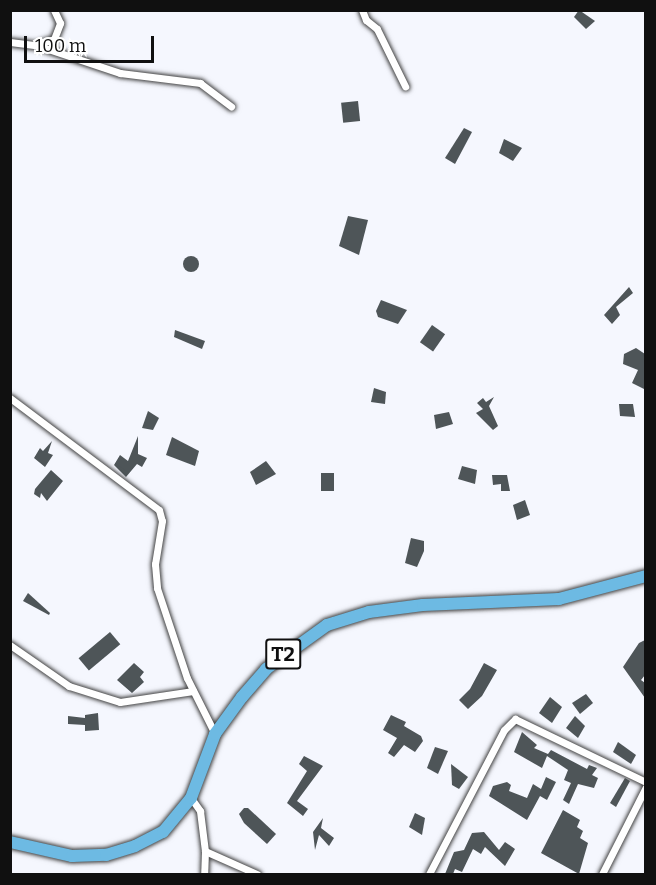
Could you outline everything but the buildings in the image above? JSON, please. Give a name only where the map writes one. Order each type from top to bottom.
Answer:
[{"type":"highway","name":"T2","points":[[10,842],[72,856],[106,855],[135,846],[163,832],[191,798],[215,734],[266,669],[327,625],[369,612],[423,605],[559,599],[645,576]]},
{"type":"street","points":[[36,45],[54,39],[58,32],[60,23],[54,10]]},
{"type":"street","points":[[362,10],[366,20],[377,29],[405,86]]},
{"type":"street","points":[[10,42],[36,45],[120,73],[200,83],[231,106]]},
{"type":"street","points":[[10,398],[159,510],[162,521],[155,564],[157,588],[193,691],[215,734]]},
{"type":"street","points":[[10,645],[69,686],[120,702],[193,691]]},
{"type":"street","points":[[429,874],[504,730],[515,719],[645,782]]},
{"type":"street","points":[[602,874],[645,787]]},
{"type":"street","points":[[191,798],[200,811],[205,851],[204,874]]},
{"type":"street","points":[[205,851],[257,874]]}]
